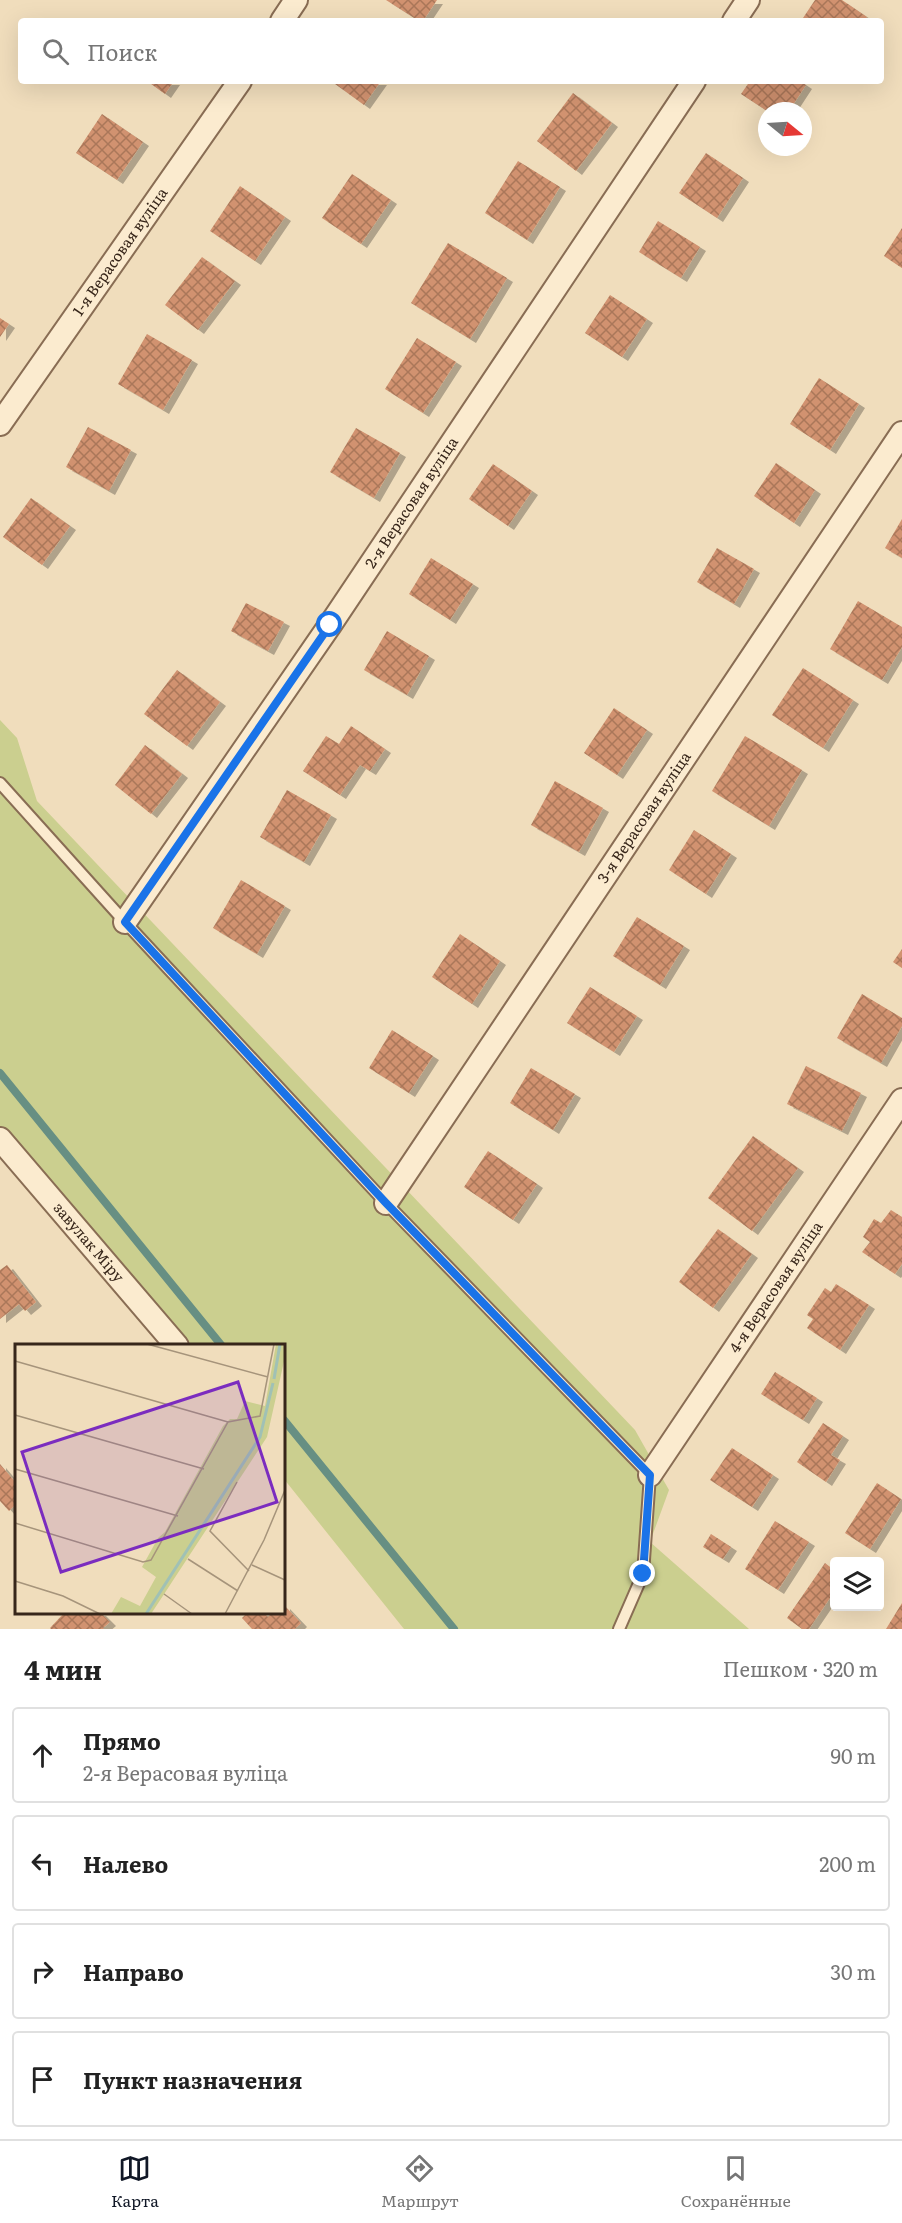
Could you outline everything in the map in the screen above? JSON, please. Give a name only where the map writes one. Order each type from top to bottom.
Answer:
[{"type":"street","points":[[284,18],[296,0]]},
{"type":"street","points":[[736,18],[748,0]]},
{"type":"street","name":"1-я Верасовая вуліца","points":[[0,424],[238,84]]},
{"type":"street","name":"2-я Верасовая вуліца","points":[[125,922],[330,625],[692,84]]},
{"type":"street","name":"3-я Верасовая вуліца","points":[[386,1203],[902,433]]},
{"type":"street","name":"4-я Верасовая вуліца","points":[[650,1475],[902,1100]]},
{"type":"street","name":"завулак Міру","points":[[0,1139],[175,1344]]},
{"type":"lane","points":[[0,783],[125,922],[386,1203],[650,1475],[643,1574],[619,1629]]},
{"type":"green space","points":[[0,720],[17,738],[37,801],[635,1430],[669,1490],[650,1542],[749,1629],[404,1629],[285,1480],[285,1344],[175,1344],[0,1126]]},
{"type":"building","points":[[386,0],[437,0],[425,18],[414,18]]},
{"type":"building","points":[[815,0],[842,0],[867,17],[866,18],[803,18]]},
{"type":"building","points":[[151,84],[172,84],[165,94]]},
{"type":"building","points":[[335,84],[379,84],[364,105]]},
{"type":"building","points":[[748,84],[806,85],[795,102],[758,102],[758,105],[741,94]]},
{"type":"building","points":[[573,93],[612,123],[576,171],[537,141]]},
{"type":"building","points":[[102,114],[143,142],[117,180],[76,153]]},
{"type":"building","points":[[706,153],[743,178],[717,218],[679,193]]},
{"type":"building","points":[[518,161],[560,187],[527,240],[485,213]]},
{"type":"building","points":[[352,174],[391,200],[361,244],[322,218]]},
{"type":"building","points":[[240,186],[285,217],[255,261],[210,231]]},
{"type":"building","points":[[658,221],[700,247],[681,278],[639,252]]},
{"type":"building","points":[[902,228],[902,268],[884,256]]},
{"type":"building","points":[[448,243],[507,278],[470,339],[411,303]]},
{"type":"building","points":[[202,257],[235,281],[198,330],[165,305]]},
{"type":"building","points":[[610,295],[647,319],[622,357],[585,333]]},
{"type":"building","points":[[0,318],[9,324],[0,337]]},
{"type":"building","points":[[147,334],[192,360],[163,410],[118,384]]},
{"type":"building","points":[[417,338],[456,362],[423,413],[385,389]]},
{"type":"building","points":[[819,378],[859,404],[830,450],[790,424]]},
{"type":"building","points":[[88,427],[131,450],[109,491],[66,467]]},
{"type":"building","points":[[356,428],[400,453],[374,498],[330,472]]},
{"type":"building","points":[[776,463],[815,490],[794,523],[754,496]]},
{"type":"building","points":[[493,464],[532,491],[508,526],[469,499]]},
{"type":"building","points":[[31,498],[70,526],[42,565],[3,537]]},
{"type":"building","points":[[902,519],[902,558],[885,548]]},
{"type":"building","points":[[717,548],[754,569],[734,604],[697,582]]},
{"type":"building","points":[[431,558],[473,584],[450,620],[409,594]]},
{"type":"building","points":[[858,601],[902,627],[902,647],[882,680],[830,649]]},
{"type":"building","points":[[246,603],[284,622],[268,651],[231,631]]},
{"type":"building","points":[[387,631],[429,656],[407,695],[364,670]]},
{"type":"building","points":[[803,668],[853,700],[823,748],[772,715]]},
{"type":"building","points":[[177,670],[220,702],[187,746],[144,714]]},
{"type":"building","points":[[614,708],[647,730],[617,775],[584,753]]},
{"type":"building","points":[[351,726],[385,749],[370,771],[360,765],[340,795],[303,771],[326,736],[339,744]]},
{"type":"building","points":[[745,736],[802,770],[769,826],[712,791]]},
{"type":"building","points":[[145,745],[182,774],[151,814],[115,785]]},
{"type":"building","points":[[555,781],[603,808],[579,852],[531,825]]},
{"type":"building","points":[[287,790],[331,815],[304,862],[260,837]]},
{"type":"building","points":[[694,830],[731,854],[706,894],[669,870]]},
{"type":"building","points":[[241,880],[285,906],[257,954],[213,928]]},
{"type":"building","points":[[637,917],[684,946],[660,985],[613,956]]},
{"type":"building","points":[[460,934],[500,961],[472,1004],[432,977]]},
{"type":"building","points":[[902,949],[902,968],[893,962]]},
{"type":"building","points":[[590,987],[637,1016],[614,1052],[567,1023]]},
{"type":"building","points":[[862,994],[902,1018],[902,1026],[881,1063],[837,1038]]},
{"type":"building","points":[[392,1030],[433,1056],[409,1093],[369,1068]]},
{"type":"building","points":[[806,1066],[861,1093],[842,1131],[787,1104]]},
{"type":"building","points":[[531,1068],[575,1094],[553,1130],[510,1103]]},
{"type":"building","points":[[753,1136],[798,1168],[752,1231],[708,1198]]},
{"type":"building","points":[[488,1151],[537,1184],[513,1220],[464,1187]]},
{"type":"building","points":[[891,1210],[902,1217],[902,1264],[895,1274],[862,1252],[870,1242],[863,1237],[874,1219],[881,1223]]},
{"type":"building","points":[[718,1229],[752,1254],[713,1308],[679,1282]]},
{"type":"building","points":[[7,1265],[36,1302],[25,1311],[19,1304],[0,1319],[0,1270]]},
{"type":"building","points":[[836,1284],[869,1305],[840,1350],[807,1328],[813,1319],[807,1315],[825,1288],[831,1292]]},
{"type":"building","points":[[775,1372],[817,1398],[803,1420],[761,1394]]},
{"type":"building","points":[[823,1423],[843,1436],[831,1455],[840,1460],[826,1482],[797,1462]]},
{"type":"building","points":[[732,1448],[773,1475],[752,1507],[710,1480]]},
{"type":"building","points":[[0,1464],[15,1482],[15,1505],[9,1511],[0,1501]]},
{"type":"building","points":[[877,1483],[901,1499],[870,1549],[845,1533]]},
{"type":"building","points":[[775,1521],[809,1542],[778,1590],[745,1569]]},
{"type":"building","points":[[711,1534],[731,1547],[723,1559],[703,1547]]},
{"type":"building","points":[[825,1563],[830,1567],[830,1598],[809,1629],[802,1629],[787,1618]]},
{"type":"building","points":[[902,1603],[902,1629],[886,1629]]},
{"type":"building","points":[[285,1606],[301,1623],[295,1629],[252,1629],[242,1618],[246,1614],[265,1614],[268,1617],[271,1614],[285,1614]]},
{"type":"building","points":[[63,1614],[102,1614],[110,1622],[104,1629],[50,1628]]},
{"type":"waterway","points":[[0,1073],[220,1344]]},
{"type":"waterway","points":[[285,1421],[454,1629]]},
{"type":"route","points":[[330,625],[125,922],[386,1203],[650,1475],[643,1574]]}]
